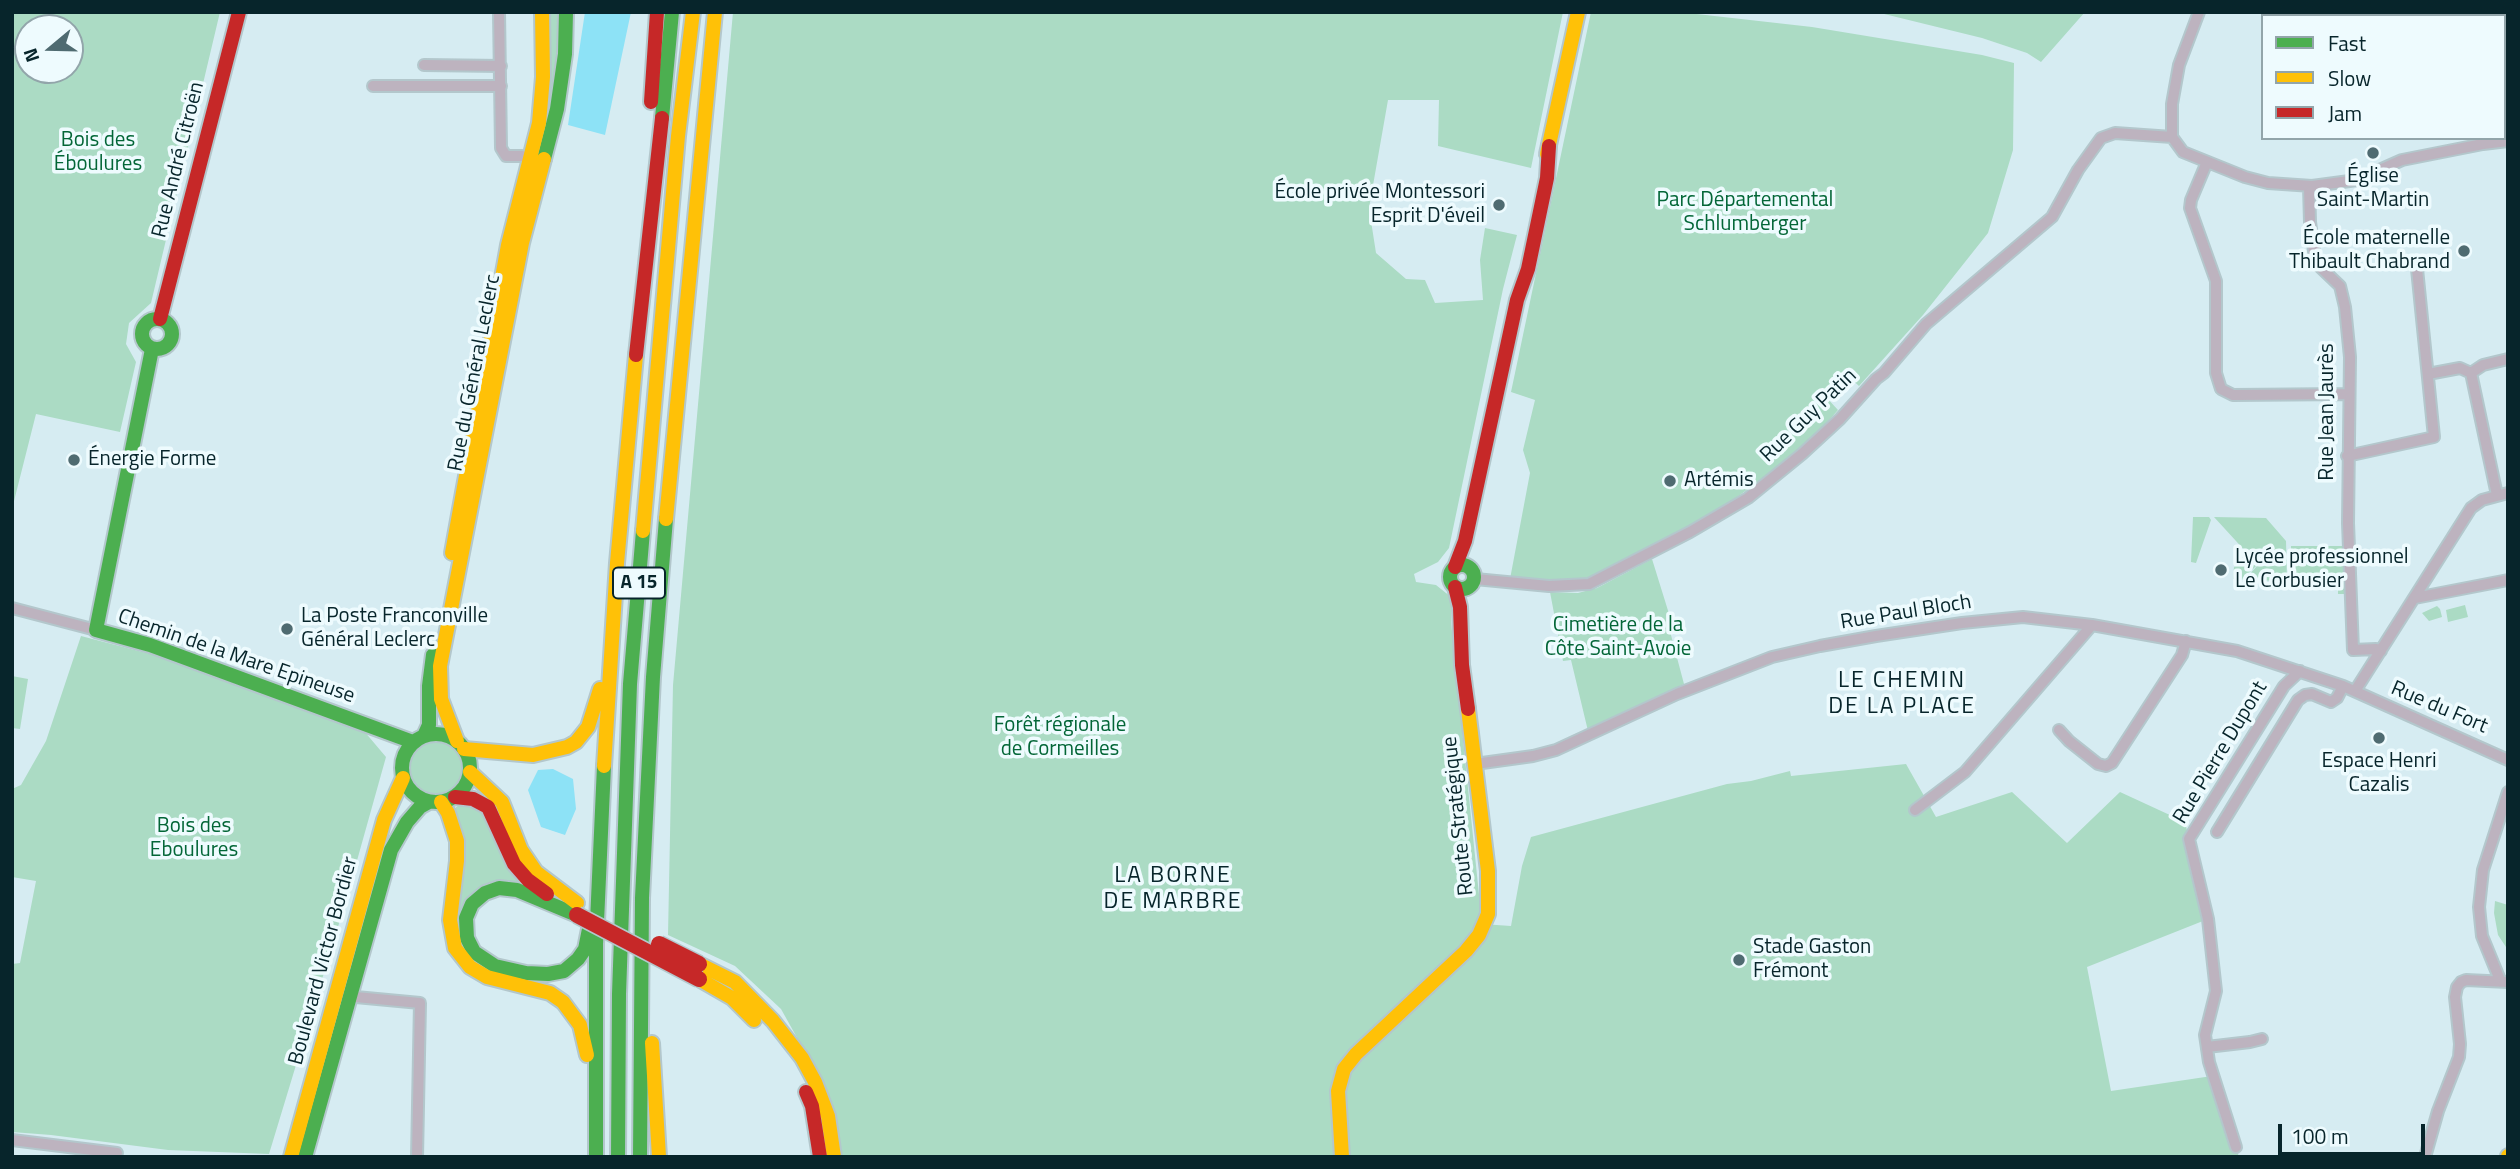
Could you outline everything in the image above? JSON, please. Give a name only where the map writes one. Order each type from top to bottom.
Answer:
[{"type":"main road","name":"Rue André Citroën","points":[[160,319],[239,12]]},
{"type":"main road","name":"Rue du Général Leclerc","points":[[419,739],[429,724],[431,667],[508,245],[539,124],[543,77],[542,12]]},
{"type":"main road","name":"Rue du Général Leclerc","points":[[460,745],[441,699],[440,666],[521,247],[557,109],[565,54],[566,12]]},
{"type":"main road","points":[[645,263],[657,12]]},
{"type":"main road","points":[[596,1157],[596,944],[601,811],[617,563],[672,12]]},
{"type":"main road","name":"A 15","points":[[618,1157],[619,994],[630,684],[678,136],[693,12]]},
{"type":"main road","name":"A 15","points":[[640,1157],[642,898],[653,677],[672,443],[715,12]]},
{"type":"main road","name":"Route Stratégique","points":[[1342,1157],[1338,1091],[1344,1069],[1356,1054],[1475,941],[1486,921],[1490,902],[1462,665],[1465,541],[1517,300],[1528,269],[1547,178],[1549,146],[1577,13]]},
{"type":"main road","points":[[160,319],[169,325],[172,338],[167,347],[152,349],[143,341],[142,328],[151,320],[160,319]]},
{"type":"main road","points":[[96,630],[152,349]]},
{"type":"main road","points":[[617,563],[598,700],[583,734],[567,747],[544,754],[523,755],[460,745],[441,734],[419,739],[405,753],[402,772],[413,794],[442,801],[478,800],[488,807],[509,855],[535,885],[699,971],[735,982],[773,1021],[802,1058],[816,1082],[828,1116],[834,1157]]},
{"type":"main road","name":"Chemin de la Mare Epineuse","points":[[96,630],[150,645],[365,724],[419,739]]},
{"type":"main road","name":"Chemin de la Mare Epineuse","points":[[365,724],[388,744],[402,772]]},
{"type":"main road","points":[[442,801],[464,788],[470,772],[468,756],[460,745]]},
{"type":"main road","name":"Boulevard Victor Bordier","points":[[305,1157],[384,820],[398,793],[402,772]]},
{"type":"main road","points":[[470,772],[502,802],[517,841],[530,865],[577,909]]},
{"type":"main road","points":[[442,801],[451,819],[457,841],[450,920],[455,948],[470,967],[486,977],[550,993],[570,1009],[583,1031],[595,1112]]},
{"type":"main road","name":"Boulevard Victor Bordier","points":[[291,1157],[391,850],[414,813],[442,801]]},
{"type":"main road","points":[[577,909],[517,890],[499,888],[485,893],[472,904],[466,918],[466,929],[474,952],[495,966],[538,974],[557,974],[571,967],[585,949],[588,939],[601,811]]},
{"type":"main road","points":[[699,971],[732,998],[777,1042],[799,1077],[812,1106],[820,1157]]},
{"type":"main road","points":[[642,1012],[654,1047],[659,1157]]},
{"type":"street","points":[[499,12],[502,153],[506,156],[522,156]]},
{"type":"street","points":[[2199,12],[2174,84],[2172,138],[2183,152],[2268,183],[2309,186],[2357,180],[2402,160],[2508,141]]},
{"type":"street","points":[[424,65],[501,66]]},
{"type":"street","points":[[373,86],[501,86]]},
{"type":"street","name":"Rue Guy Patin","points":[[1465,578],[1549,586],[1589,584],[1690,532],[1748,498],[1840,419],[1926,324],[2052,217],[2101,138],[2115,133],[2172,138]]},
{"type":"street","points":[[2207,162],[2190,208],[2216,281],[2216,373],[2221,389],[2232,395],[2349,394]]},
{"type":"street","name":"Rue Jean Jaurès","points":[[2309,186],[2315,258],[2318,265],[2340,286],[2344,295],[2350,357],[2347,456],[2353,650],[2381,651]]},
{"type":"street","points":[[2347,456],[2434,437],[2417,269]]},
{"type":"street","points":[[2471,373],[2483,365],[2508,359]]},
{"type":"street","points":[[2428,374],[2460,368],[2471,373]]},
{"type":"street","points":[[2355,691],[2471,508],[2482,500],[2503,494],[2471,373]]},
{"type":"street","points":[[2415,597],[2508,580]]},
{"type":"street","name":"Chemin de la Mare Epineuse","points":[[12,608],[96,630]]},
{"type":"street","name":"Rue Paul Bloch","points":[[1475,764],[1556,750],[1724,675],[1772,657],[1820,646],[1962,622],[2022,617],[2092,625],[2237,651],[2355,691]]},
{"type":"street","points":[[1915,810],[1965,772],[2092,625]]},
{"type":"street","points":[[2059,730],[2068,741],[2098,764],[2106,766],[2112,763],[2182,655],[2186,642]]},
{"type":"street","name":"Rue Pierre Dupont","points":[[2236,1147],[2209,1062],[2205,1035],[2216,991],[2208,919],[2189,839],[2284,687],[2300,671]]},
{"type":"street","points":[[2217,832],[2298,700],[2312,694],[2331,702],[2337,698],[2343,686]]},
{"type":"street","name":"Rue du Fort","points":[[2355,691],[2508,760]]},
{"type":"street","points":[[2425,1157],[2438,1111],[2459,1057],[2455,997],[2457,987],[2466,980],[2504,981],[2482,936],[2479,907],[2483,870],[2508,792]]},
{"type":"street","points":[[343,995],[420,1003],[417,1157]]},
{"type":"street","points":[[2207,1047],[2263,1039]]},
{"type":"street","points":[[12,1140],[117,1153]]},
{"type":"green space","name":"Bois des Éboulures","points":[[12,12],[220,12],[151,303],[129,323],[126,344],[136,362],[120,432],[36,414],[12,509]]},
{"type":"green space","points":[[547,12],[561,12],[559,67],[550,110]]},
{"type":"green space","name":"Forêt régionale de Cormeilles","points":[[733,12],[1563,12],[1531,168],[1438,146],[1439,100],[1388,100],[1369,208],[1376,253],[1406,279],[1425,280],[1435,303],[1483,300],[1480,260],[1485,228],[1517,235],[1503,289],[1449,548],[1438,562],[1414,574],[1416,582],[1436,585],[1451,597],[1451,622],[1482,924],[1511,926],[1522,866],[1531,837],[1727,784],[1790,771],[1791,776],[1906,764],[1936,817],[2012,792],[2067,843],[2120,792],[2185,822],[2208,919],[2087,967],[2111,1091],[2212,1076],[2239,1157],[838,1157],[819,1077],[781,1009],[735,966],[668,935],[673,685]]},
{"type":"green space","name":"Parc Départemental Schlumberger","points":[[1591,12],[1679,12],[1812,27],[1982,55],[2014,63],[2013,150],[1988,233],[1923,315],[1859,386],[1847,375],[1826,397],[1838,410],[1819,432],[1770,473],[1718,511],[1629,560],[1582,581],[1510,579],[1530,473],[1523,450],[1535,400],[1511,392]]},
{"type":"green space","points":[[1876,12],[2085,12],[2041,62],[2027,53],[1982,38]]},
{"type":"green space","points":[[2193,517],[2209,517],[2211,520],[2196,563],[2191,562]]},
{"type":"green space","points":[[2214,517],[2266,518],[2286,541],[2287,581],[2244,580],[2258,565]]},
{"type":"green space","points":[[2291,546],[2344,546],[2346,594],[2338,594],[2338,579],[2295,578],[2291,571]]},
{"type":"green space","name":"Cimetière de la Côte Saint-Avoie","points":[[1652,559],[1670,617],[1667,620],[1684,684],[1588,731],[1571,660],[1563,661],[1550,592],[1578,593],[1597,588]]},
{"type":"green space","points":[[2250,561],[2256,566],[2242,580],[2233,579],[2234,567]]},
{"type":"green space","points":[[2465,605],[2468,617],[2448,622],[2446,610]]},
{"type":"green space","points":[[2437,606],[2442,617],[2429,621],[2422,613]]},
{"type":"green space","name":"Bois des Eboulures","points":[[81,636],[177,661],[364,731],[386,757],[344,907],[269,1154],[168,1150],[12,1132],[12,964],[20,963],[36,881],[12,877],[12,789],[21,785],[46,741]]},
{"type":"green space","points":[[12,676],[28,679],[20,729],[12,728]]},
{"type":"green space","points":[[436,741],[447,743],[456,749],[462,758],[462,780],[456,789],[447,795],[436,797],[425,795],[416,789],[410,780],[408,769],[410,758],[416,749],[425,743]]},
{"type":"green space","points":[[462,803],[478,805],[522,884],[514,882],[455,922],[455,808]]},
{"type":"green space","points":[[2495,901],[2508,905],[2508,950],[2498,935]]},
{"type":"water","points":[[585,12],[631,12],[605,135],[568,125]]},
{"type":"water","points":[[553,769],[573,779],[576,809],[565,835],[541,827],[528,790],[538,770]]},
{"type":"traffic: fast","points":[[544,159],[557,109],[565,54],[566,12]]},
{"type":"traffic: fast","points":[[662,118],[672,12]]},
{"type":"traffic: fast","points":[[157,319],[168,323],[172,334],[168,345],[157,349],[146,345],[142,334],[146,323],[157,319]]},
{"type":"traffic: fast","points":[[152,349],[96,630],[150,645],[413,742]]},
{"type":"traffic: fast","points":[[640,1157],[642,898],[653,677],[666,519]]},
{"type":"traffic: fast","points":[[618,1157],[619,994],[630,684],[643,531]]},
{"type":"traffic: fast","points":[[1462,565],[1471,568],[1474,577],[1471,586],[1462,589],[1453,586],[1450,577],[1453,568],[1462,565]]},
{"type":"traffic: fast","points":[[424,736],[429,725],[429,686],[433,655]]},
{"type":"traffic: fast","points":[[429,734],[443,734],[455,739],[465,749],[470,768],[465,787],[455,797],[443,802],[429,802],[417,797],[407,787],[402,775],[402,761],[407,749],[417,739],[429,734]]},
{"type":"traffic: fast","points":[[596,1157],[596,944],[604,766]]},
{"type":"traffic: fast","points":[[305,1157],[391,850],[407,822],[420,807],[429,802]]},
{"type":"traffic: fast","points":[[577,915],[517,890],[499,888],[485,893],[472,904],[466,918],[467,938],[474,952],[495,966],[526,973],[548,974],[564,971],[578,959],[585,949],[589,929]]},
{"type":"traffic: slow","points":[[452,553],[508,245],[539,123],[543,77],[542,12]]},
{"type":"traffic: slow","points":[[643,531],[678,136],[693,12]]},
{"type":"traffic: slow","points":[[666,519],[715,12]]},
{"type":"traffic: slow","points":[[1547,154],[1578,12]]},
{"type":"traffic: slow","points":[[457,741],[441,699],[440,666],[522,243],[544,159]]},
{"type":"traffic: slow","points":[[604,766],[617,563],[636,355]]},
{"type":"traffic: slow","points":[[464,749],[533,755],[567,747],[576,742],[588,727],[600,689]]},
{"type":"traffic: slow","points":[[1342,1157],[1338,1091],[1344,1069],[1356,1054],[1466,951],[1479,935],[1488,914],[1488,871],[1468,709]]},
{"type":"traffic: slow","points":[[470,772],[502,802],[521,850],[536,872],[577,903]]},
{"type":"traffic: slow","points":[[291,1157],[384,820],[403,778]]},
{"type":"traffic: slow","points":[[441,802],[448,813],[457,841],[450,920],[455,948],[470,967],[487,977],[550,993],[563,1002],[580,1025],[587,1055]]},
{"type":"traffic: slow","points":[[699,964],[735,982],[773,1021],[802,1058],[828,1116],[834,1157]]},
{"type":"traffic: slow","points":[[699,979],[732,998],[754,1020]]},
{"type":"traffic: slow","points":[[652,1043],[659,1157]]},
{"type":"traffic: jam","points":[[160,319],[239,12]]},
{"type":"traffic: jam","points":[[651,102],[657,12]]},
{"type":"traffic: jam","points":[[636,355],[662,118]]},
{"type":"traffic: jam","points":[[1455,567],[1465,541],[1517,300],[1528,269],[1547,178],[1549,146]]},
{"type":"traffic: jam","points":[[1455,587],[1460,607],[1462,665],[1468,709]]},
{"type":"traffic: jam","points":[[455,797],[473,799],[488,807],[514,864],[528,880],[547,894]]},
{"type":"traffic: jam","points":[[577,915],[699,979]]},
{"type":"traffic: jam","points":[[659,944],[699,964]]},
{"type":"traffic: jam","points":[[806,1092],[812,1106],[820,1157]]},
{"type":"place","name":"Église Saint-Martin","points":[[2373,153]]},
{"type":"place","name":"École privée Montessori Esprit D'éveil","points":[[1499,205]]},
{"type":"place","name":"École maternelle Thibault Chabrand","points":[[2464,251]]},
{"type":"place","name":"Énergie Forme","points":[[74,460]]},
{"type":"place","name":"Artémis","points":[[1670,481]]},
{"type":"place","name":"Lycée professionnel Le Corbusier","points":[[2221,570]]},
{"type":"place","name":"La Poste Franconville Général Leclerc","points":[[287,629]]},
{"type":"place","name":"Espace Henri Cazalis","points":[[2379,738]]},
{"type":"place","name":"Stade Gaston Frémont","points":[[1739,960]]},
{"type":"district","name":"LE CHEMIN DE LA PLACE","points":[[1902,694]]},
{"type":"district","name":"LA BORNE DE MARBRE","points":[[1173,889]]}]
